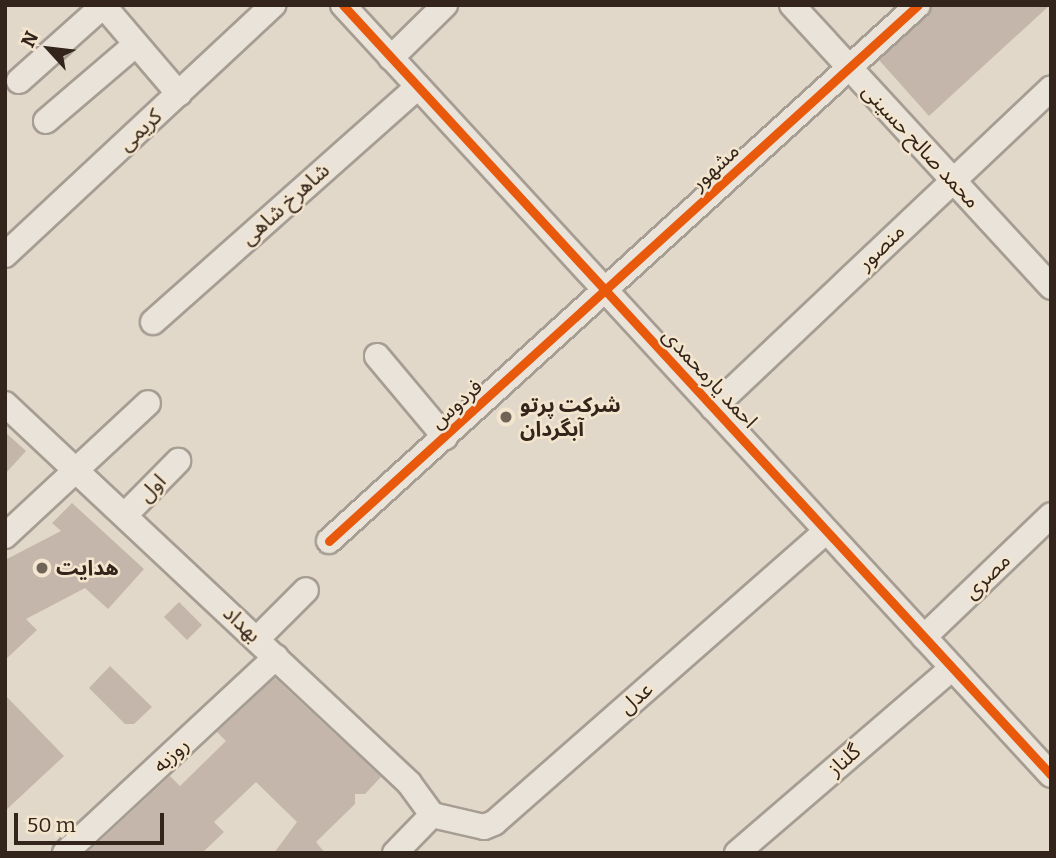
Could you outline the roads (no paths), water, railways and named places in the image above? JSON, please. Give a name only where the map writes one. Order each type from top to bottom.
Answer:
[{"type":"street","name":"کریمی","points":[[5,255],[273,5]]},
{"type":"street","name":"احمد یارمحمدی","points":[[343,5],[1051,775]]},
{"type":"street","points":[[391,58],[445,5]]},
{"type":"street","name":"محمد صالح حسینی","points":[[792,5],[1051,287]]},
{"type":"street","name":"مشهور","points":[[607,292],[848,66],[918,5]]},
{"type":"street","points":[[19,81],[111,8],[136,44],[179,94]]},
{"type":"street","points":[[46,121],[136,44]]},
{"type":"street","name":"شاهرخ شاهی","points":[[153,322],[418,87]]},
{"type":"street","name":"منصور","points":[[713,408],[951,179],[1051,88]]},
{"type":"street","name":"فردوس","points":[[329,541],[607,292]]},
{"type":"street","points":[[377,356],[445,437]]},
{"type":"street","points":[[5,536],[148,403]]},
{"type":"street","name":"بهداد","points":[[5,404],[410,783],[432,815]]},
{"type":"street","name":"اول","points":[[125,514],[178,461]]},
{"type":"street","name":"مصری","points":[[924,637],[1051,515]]},
{"type":"street","name":"عدل","points":[[432,815],[484,827],[494,823],[826,531]]},
{"type":"street","points":[[257,639],[306,590]]},
{"type":"street","name":"روزبه","points":[[65,853],[276,657]]},
{"type":"street","name":"گلناز","points":[[737,853],[952,668]]},
{"type":"street","points":[[395,853],[432,815]]},
{"type":"place","name":"شرکت پرتو آبگردان","points":[[506,417]]},
{"type":"place","name":"هدایت","points":[[42,568]]}]
